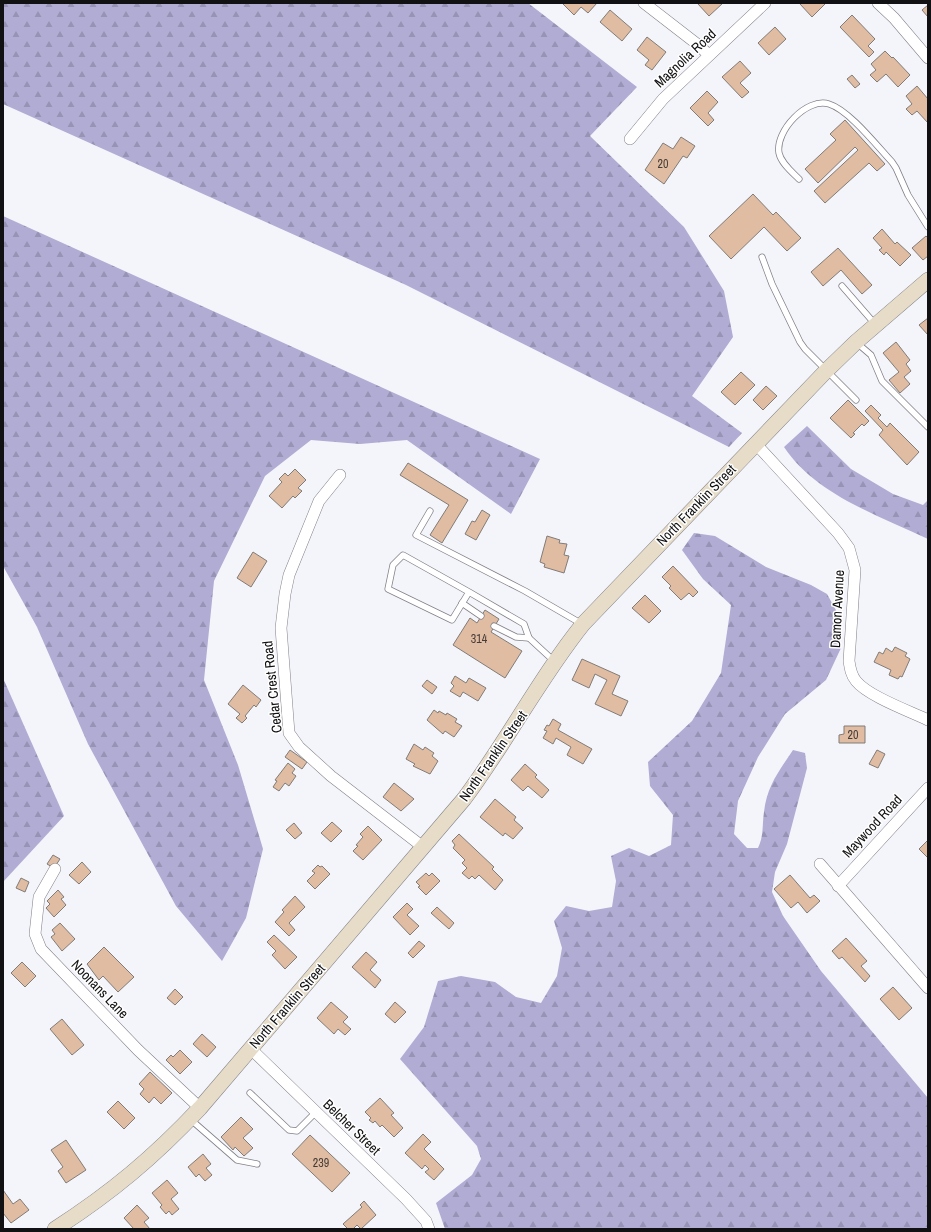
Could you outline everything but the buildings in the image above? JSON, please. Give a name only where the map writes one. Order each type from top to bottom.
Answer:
[{"type":"main road","name":"North Franklin Street","points":[[55,1229],[131,1175],[157,1152],[195,1114],[423,847],[485,770],[555,662],[583,624],[826,371],[875,324],[928,280]]},
{"type":"street","points":[[644,3],[697,44],[709,56]]},
{"type":"street","name":"Magnolia Road","points":[[630,139],[658,104],[765,3]]},
{"type":"street","points":[[883,5],[928,58]]},
{"type":"street","name":"Damon Avenue","points":[[756,444],[838,533],[852,555],[854,578],[849,661],[851,674],[866,690],[928,720]]},
{"type":"street","name":"Cedar Crest Road","points":[[340,475],[320,501],[289,575],[285,594],[281,628],[289,733],[299,747],[331,776],[423,847]]},
{"type":"street","name":"Maywood Road","points":[[838,886],[928,788]]},
{"type":"street","points":[[820,864],[928,988]]},
{"type":"street","name":"Noonans Lane","points":[[55,869],[40,897],[35,934],[40,949],[138,1050],[195,1114]]},
{"type":"street","name":"Belcher Street","points":[[251,1049],[406,1199],[426,1221],[429,1229]]},
{"type":"lane","points":[[799,179],[781,158],[779,151],[780,139],[788,125],[806,108],[816,103],[830,104],[848,116],[892,162],[908,195],[928,227]]},
{"type":"lane","points":[[762,257],[772,284],[804,349],[856,400]]},
{"type":"lane","points":[[842,286],[875,324]]},
{"type":"lane","points":[[856,342],[871,355],[882,381],[928,427]]},
{"type":"lane","points":[[430,511],[416,535],[525,591],[583,624]]},
{"type":"lane","points":[[469,592],[452,620],[388,589],[393,565],[403,555],[469,592],[524,624],[529,638],[555,662]]},
{"type":"lane","points":[[462,603],[481,616]]},
{"type":"lane","points":[[494,626],[516,637],[529,638]]},
{"type":"lane","points":[[250,1093],[289,1130],[297,1131],[316,1112]]},
{"type":"lane","points":[[195,1114],[237,1160],[257,1164]]},
{"type":"green space","points":[[3,3],[528,3],[637,87],[590,136],[684,227],[724,291],[733,337],[692,396],[742,433],[729,447],[406,285],[3,104]]},
{"type":"green space","points":[[3,216],[540,459],[511,514],[407,440],[360,444],[311,440],[265,476],[214,581],[204,680],[238,765],[263,849],[246,918],[222,961],[176,906],[88,744],[37,627],[3,566]]},
{"type":"green space","points":[[807,426],[851,469],[893,494],[923,505],[928,500],[928,539],[849,502],[830,491],[797,464],[784,447]]},
{"type":"green space","points":[[694,533],[715,536],[766,567],[811,585],[827,594],[837,612],[841,648],[826,680],[785,714],[758,757],[738,801],[734,834],[747,848],[758,848],[762,835],[763,817],[768,794],[774,779],[793,750],[805,753],[807,768],[787,844],[775,872],[772,892],[783,916],[821,971],[928,1098],[928,1229],[445,1229],[436,1203],[472,1175],[481,1159],[477,1146],[400,1059],[424,1027],[438,981],[461,976],[495,982],[516,997],[541,1003],[557,976],[562,948],[554,921],[566,906],[589,911],[612,907],[616,881],[611,856],[629,848],[649,856],[671,845],[673,815],[650,786],[648,762],[692,721],[721,673],[731,605],[703,579],[682,550]]},
{"type":"green space","points":[[3,678],[64,816],[3,882]]}]
